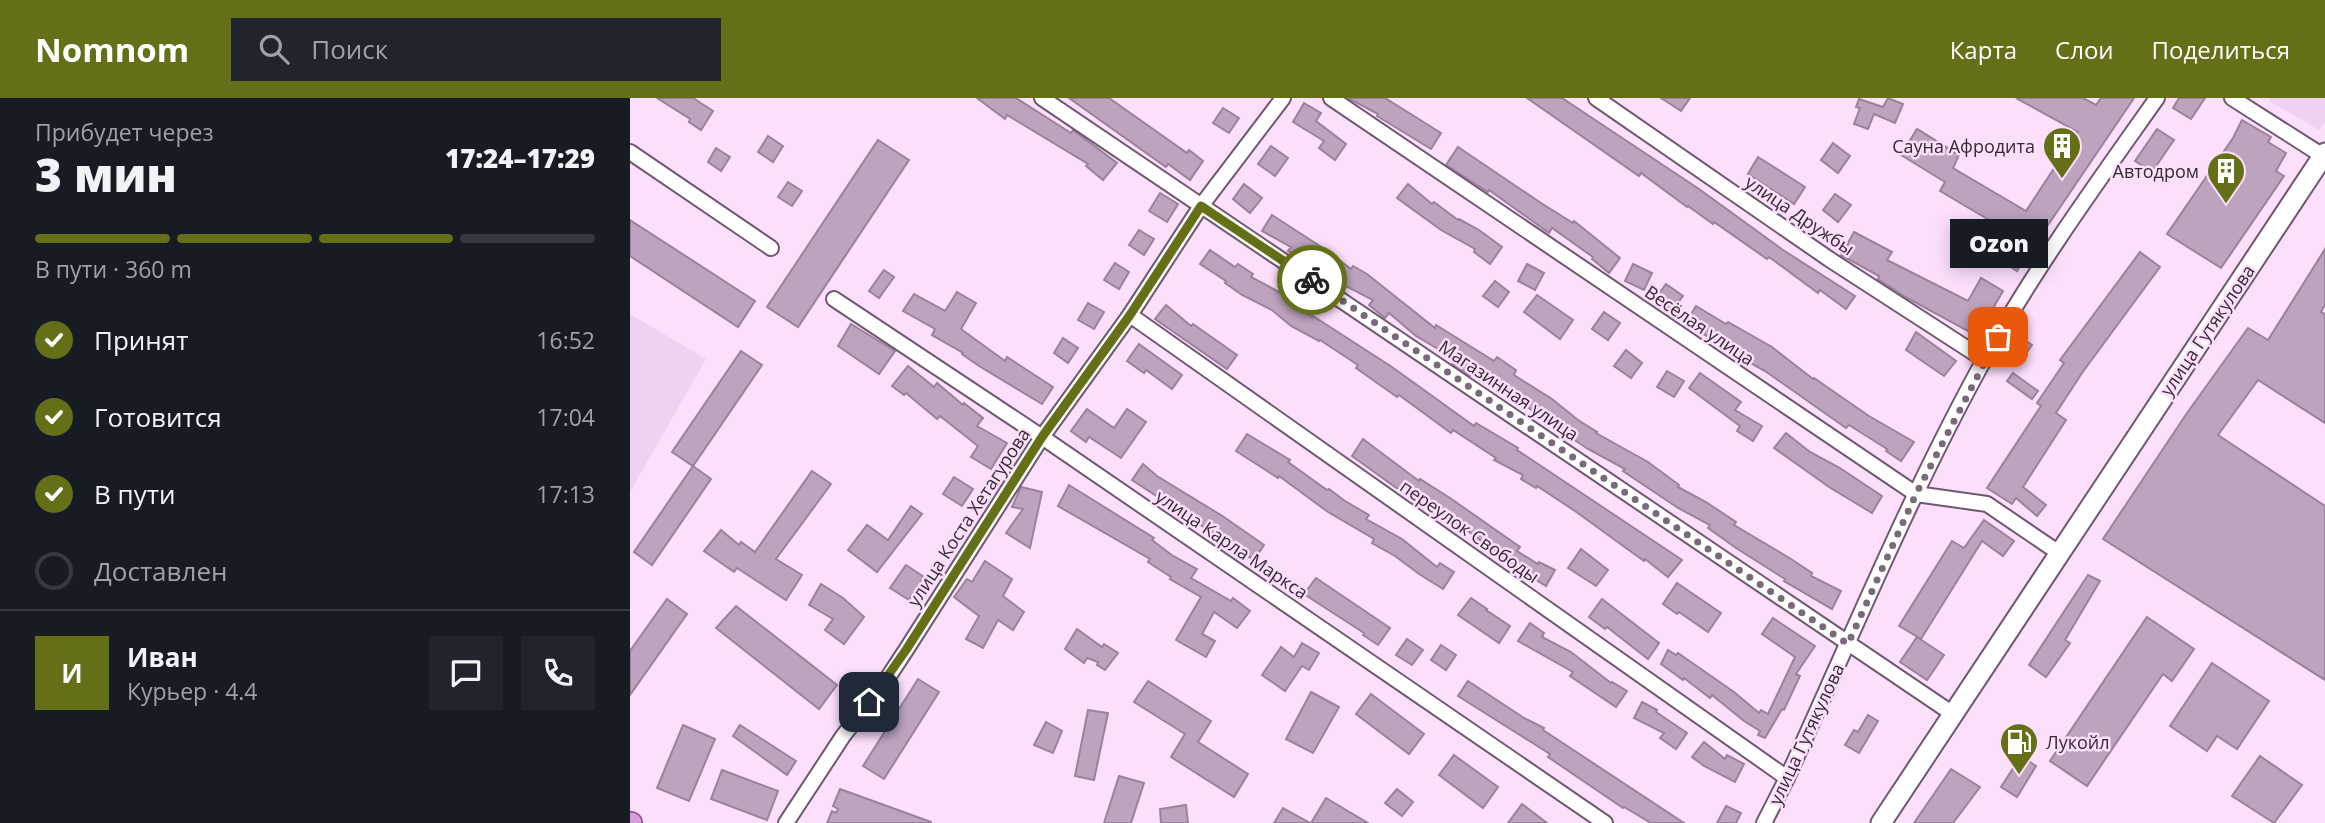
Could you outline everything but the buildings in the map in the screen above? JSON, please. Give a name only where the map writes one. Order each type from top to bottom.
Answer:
[{"type":"main road","name":"улица Гутякулова","points":[[1881,823],[2324,154]]},
{"type":"street","name":"Магазинная улица","points":[[1042,98],[1953,714]]},
{"type":"street","name":"улица Коста Хетагурова","points":[[786,823],[843,736],[906,650],[1042,437],[1130,315],[1201,206],[1283,98]]},
{"type":"street","name":"Весёлая улица","points":[[1331,98],[1916,494],[1987,504],[2059,553]]},
{"type":"street","name":"улица Дружбы","points":[[1596,98],[1829,259],[1984,360]]},
{"type":"street","name":"улица Гутякулова","points":[[1764,823],[1916,494],[1984,360],[2086,198],[2157,98]]},
{"type":"street","points":[[2232,98],[2324,154]]},
{"type":"street","points":[[630,152],[771,248]]},
{"type":"street","name":"улица Карла Маркса","points":[[834,299],[1042,437],[1605,823]]},
{"type":"street","name":"переулок Свободы","points":[[1130,315],[1787,778]]},
{"type":"shaded area","points":[[2271,98],[2325,98],[2325,122],[2319,130],[2269,101]]},
{"type":"shaded area","points":[[630,314],[706,359],[630,492]]},
{"type":"way so far","points":[[1312,280],[1848,644],[1916,494],[1998,337]]},
{"type":"place","name":"Сауна Афродита","points":[[2062,180]]},
{"type":"place","name":"Автодром","points":[[2226,205]]},
{"type":"place","name":"Ozon","points":[[1998,337]]},
{"type":"place","name":"Лукойл","points":[[2019,776]]},
{"type":"route","points":[[869,702],[906,650],[1042,437],[1130,315],[1201,206],[1312,280]]}]
